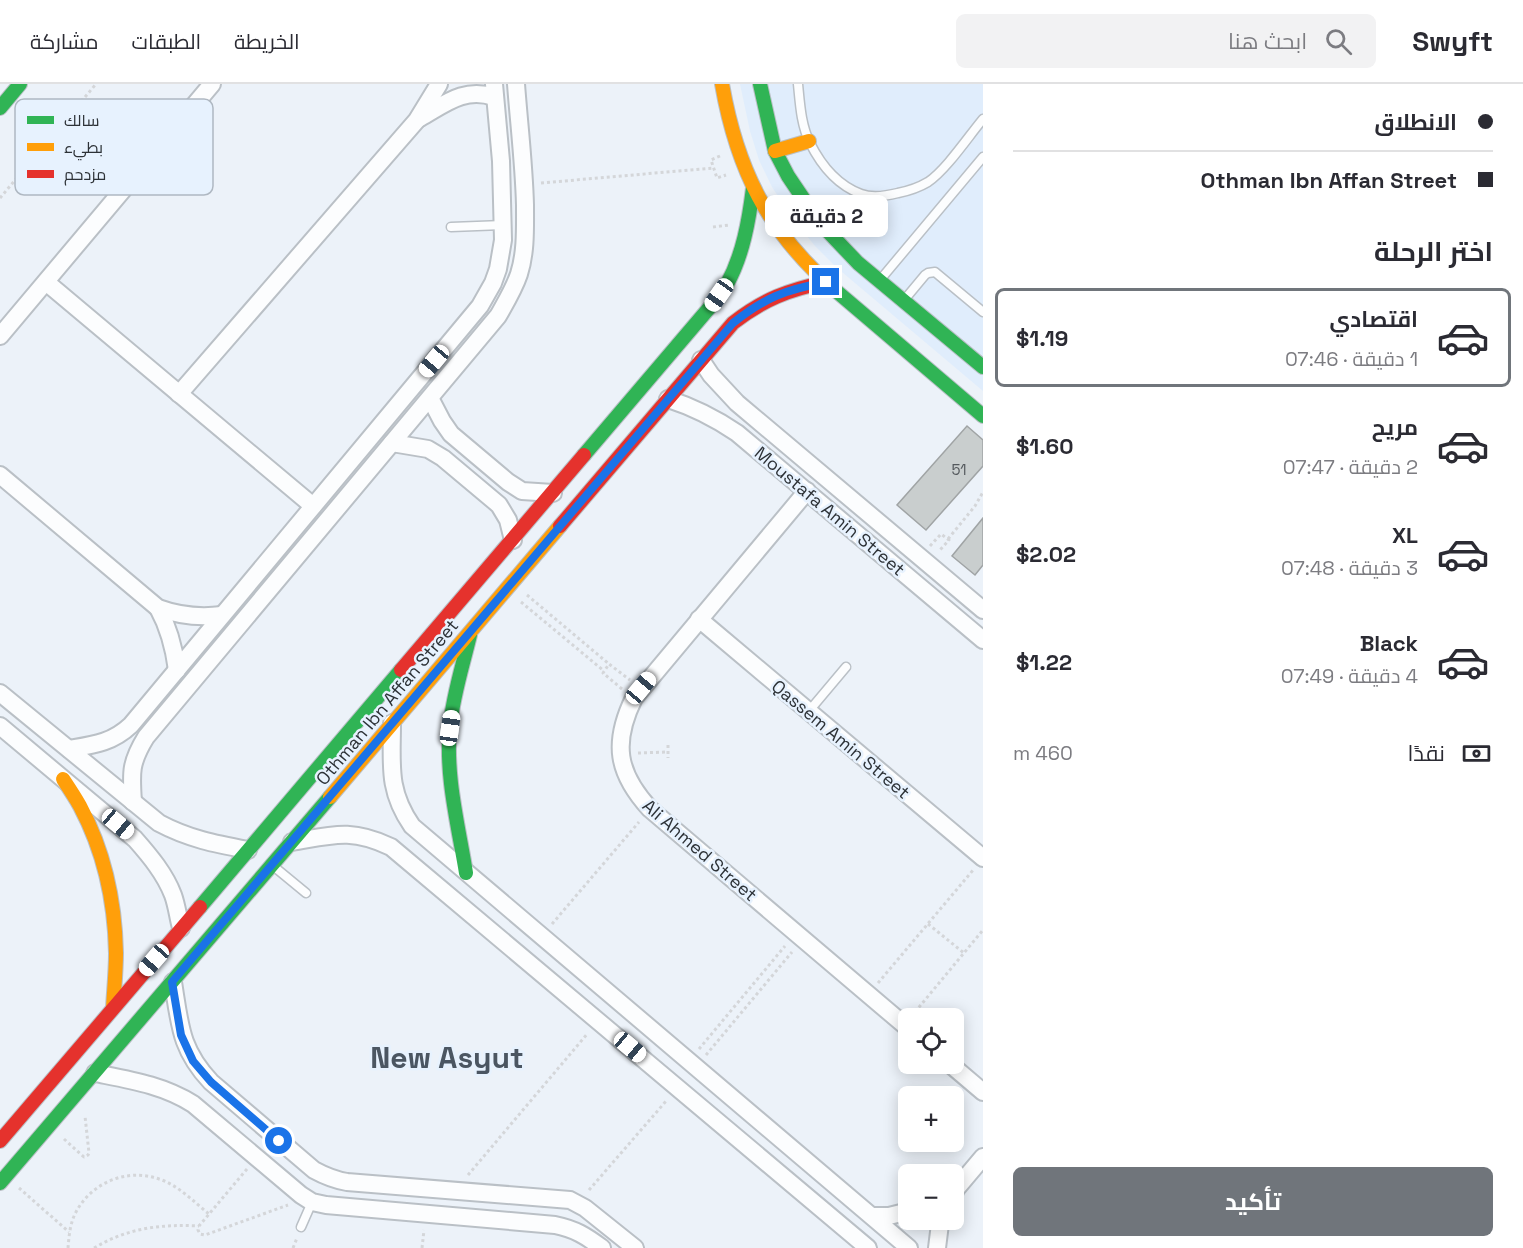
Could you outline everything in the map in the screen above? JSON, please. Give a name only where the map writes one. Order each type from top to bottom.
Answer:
[{"type":"street","points":[[0,108],[20,84]]},
{"type":"street","points":[[199,99],[212,84]]},
{"type":"street","points":[[179,394],[417,120],[439,84]]},
{"type":"street","points":[[133,802],[131,773],[134,760],[146,737],[498,316],[511,294],[520,273],[524,250],[524,184],[516,84]]},
{"type":"street","points":[[722,84],[737,149],[753,188],[767,214],[785,238],[826,282],[983,416]]},
{"type":"street","points":[[760,84],[775,151],[788,176],[819,222],[858,263],[983,367]]},
{"type":"street","points":[[69,750],[110,740],[131,725],[480,306],[493,283],[501,255],[503,225],[501,161],[494,90],[485,94],[465,94],[417,120]]},
{"type":"street","points":[[775,151],[809,141]]},
{"type":"street","name":"Othman Ibn Affan Street","points":[[0,1141],[172,982],[292,842],[315,793],[513,540],[710,308],[728,282],[741,253],[753,188]]},
{"type":"street","points":[[0,336],[119,195]]},
{"type":"street","points":[[46,282],[313,506]]},
{"type":"street","name":"Othman Ibn Affan Street","points":[[3,1180],[82,1089],[84,1064],[113,1008],[248,850],[392,723],[733,323],[753,307],[776,295],[826,282]]},
{"type":"street","points":[[493,283],[511,294]]},
{"type":"street","name":"Moustafa Amin Street","points":[[701,360],[717,382],[744,409],[983,610]]},
{"type":"street","points":[[430,398],[451,434],[508,482],[522,491],[553,493]]},
{"type":"street","name":"Moustafa Amin Street","points":[[668,399],[688,405],[722,422],[737,433],[983,640]]},
{"type":"street","points":[[393,443],[428,449],[443,458],[499,506],[508,520],[513,540]]},
{"type":"street","points":[[0,475],[158,608],[174,614],[190,616],[222,615]]},
{"type":"street","name":"Ali Ahmed Street","points":[[807,491],[638,693],[625,716],[621,735],[621,754],[626,775],[636,794],[650,809],[898,1020]]},
{"type":"street","points":[[158,608],[171,638],[177,670]]},
{"type":"street","name":"Qassem Amin Street","points":[[699,619],[808,711],[980,863]]},
{"type":"street","points":[[466,873],[450,774],[449,751],[453,705],[472,630]]},
{"type":"street","points":[[0,693],[159,823],[197,840],[248,850]]},
{"type":"street","points":[[392,723],[392,781],[402,812],[412,826],[909,1248]]},
{"type":"street","points":[[0,726],[135,839],[163,875],[173,895],[181,928]]},
{"type":"street","points":[[63,778],[83,811],[97,846],[107,882],[114,919],[116,955],[113,1008]]},
{"type":"street","points":[[292,842],[341,834],[358,835],[391,847],[868,1248],[885,1227]]},
{"type":"street","points":[[172,982],[181,1035],[193,1061],[201,1072],[314,1170],[330,1178],[347,1182],[562,1199],[578,1203],[635,1248]]},
{"type":"street","points":[[84,1064],[182,1096],[310,1200],[326,1205],[555,1225],[584,1234],[602,1248]]},
{"type":"street","points":[[962,1074],[983,1092]]},
{"type":"street","points":[[964,1180],[983,1157]]},
{"type":"street","points":[[872,1216],[898,1214]]},
{"type":"street","points":[[937,1248],[939,1230]]},
{"type":"lane","points":[[798,84],[801,115],[809,141],[829,172],[841,183],[862,195],[884,196],[911,190],[929,181],[983,119]]},
{"type":"lane","points":[[880,281],[983,157]]},
{"type":"lane","points":[[451,227],[503,225]]},
{"type":"lane","points":[[904,300],[925,275],[935,272],[983,312]]},
{"type":"lane","points":[[808,711],[846,667]]},
{"type":"lane","points":[[272,865],[306,893]]},
{"type":"lane","points":[[301,1227],[310,1200]]},
{"type":"path","points":[[83,99],[96,84]]},
{"type":"path","points":[[524,184],[713,168]]},
{"type":"path","points":[[0,198],[15,180]]},
{"type":"path","points":[[948,539],[975,506],[983,492]]},
{"type":"path","points":[[509,586],[609,664],[638,693]]},
{"type":"path","points":[[509,586],[604,671],[603,673],[638,693]]},
{"type":"path","points":[[604,671],[609,664]]},
{"type":"path","points":[[668,745],[668,758]]},
{"type":"path","points":[[621,754],[668,752]]},
{"type":"path","points":[[541,937],[650,809]]},
{"type":"path","points":[[868,995],[980,863]]},
{"type":"path","points":[[928,924],[964,953]]},
{"type":"path","points":[[921,1008],[983,930]]},
{"type":"path","points":[[692,1065],[800,936]]},
{"type":"path","points":[[692,1065],[800,936]]},
{"type":"path","points":[[454,1190],[598,1021]]},
{"type":"path","points":[[578,1203],[678,1087]]},
{"type":"path","points":[[50,1126],[84,1156],[88,1155],[82,1089]]},
{"type":"path","points":[[257,1157],[208,1214],[199,1227],[200,1234],[205,1235],[310,1200]]},
{"type":"path","points":[[68,1248],[69,1232],[75,1213],[87,1196],[102,1184],[121,1176],[141,1175],[161,1179],[208,1214]]},
{"type":"path","points":[[3,1180],[69,1232]]},
{"type":"path","points":[[94,1248],[105,1241],[151,1227],[175,1225],[199,1227]]},
{"type":"shaded area","points":[[740,84],[983,84],[983,391],[836,267],[793,219],[772,187],[759,160]]},
{"type":"building","points":[[967,426],[983,440],[983,466],[926,530],[897,505]]},
{"type":"building","points":[[983,518],[983,565],[975,575],[952,556]]},
{"type":"traffic: fast","points":[[0,108],[20,84]]},
{"type":"traffic: fast","points":[[760,84],[775,151],[788,176],[819,222],[858,263],[983,367]]},
{"type":"traffic: fast","points":[[584,455],[727,284],[741,249],[753,188]]},
{"type":"traffic: fast","points":[[835,290],[983,416]]},
{"type":"traffic: fast","points":[[466,873],[453,800],[449,744],[453,703],[470,635]]},
{"type":"traffic: fast","points":[[200,907],[401,670]]},
{"type":"traffic: fast","points":[[0,1183],[330,797]]},
{"type":"traffic: slow","points":[[722,84],[737,144],[759,198],[791,245],[835,290]]},
{"type":"traffic: slow","points":[[775,151],[809,141]]},
{"type":"traffic: slow","points":[[330,797],[560,526]]},
{"type":"traffic: slow","points":[[63,779],[88,823],[107,877],[115,934],[113,1008]]},
{"type":"traffic: jam","points":[[560,526],[733,323],[777,297],[800,288],[826,282]]},
{"type":"traffic: jam","points":[[401,670],[584,455]]},
{"type":"traffic: jam","points":[[0,1141],[200,907]]},
{"type":"district","name":"New Asyut","points":[[447,1057]]},
{"type":"route","points":[[279,1141],[211,1082],[193,1061],[181,1035],[172,982],[733,323],[753,307],[776,295],[826,282]]}]
